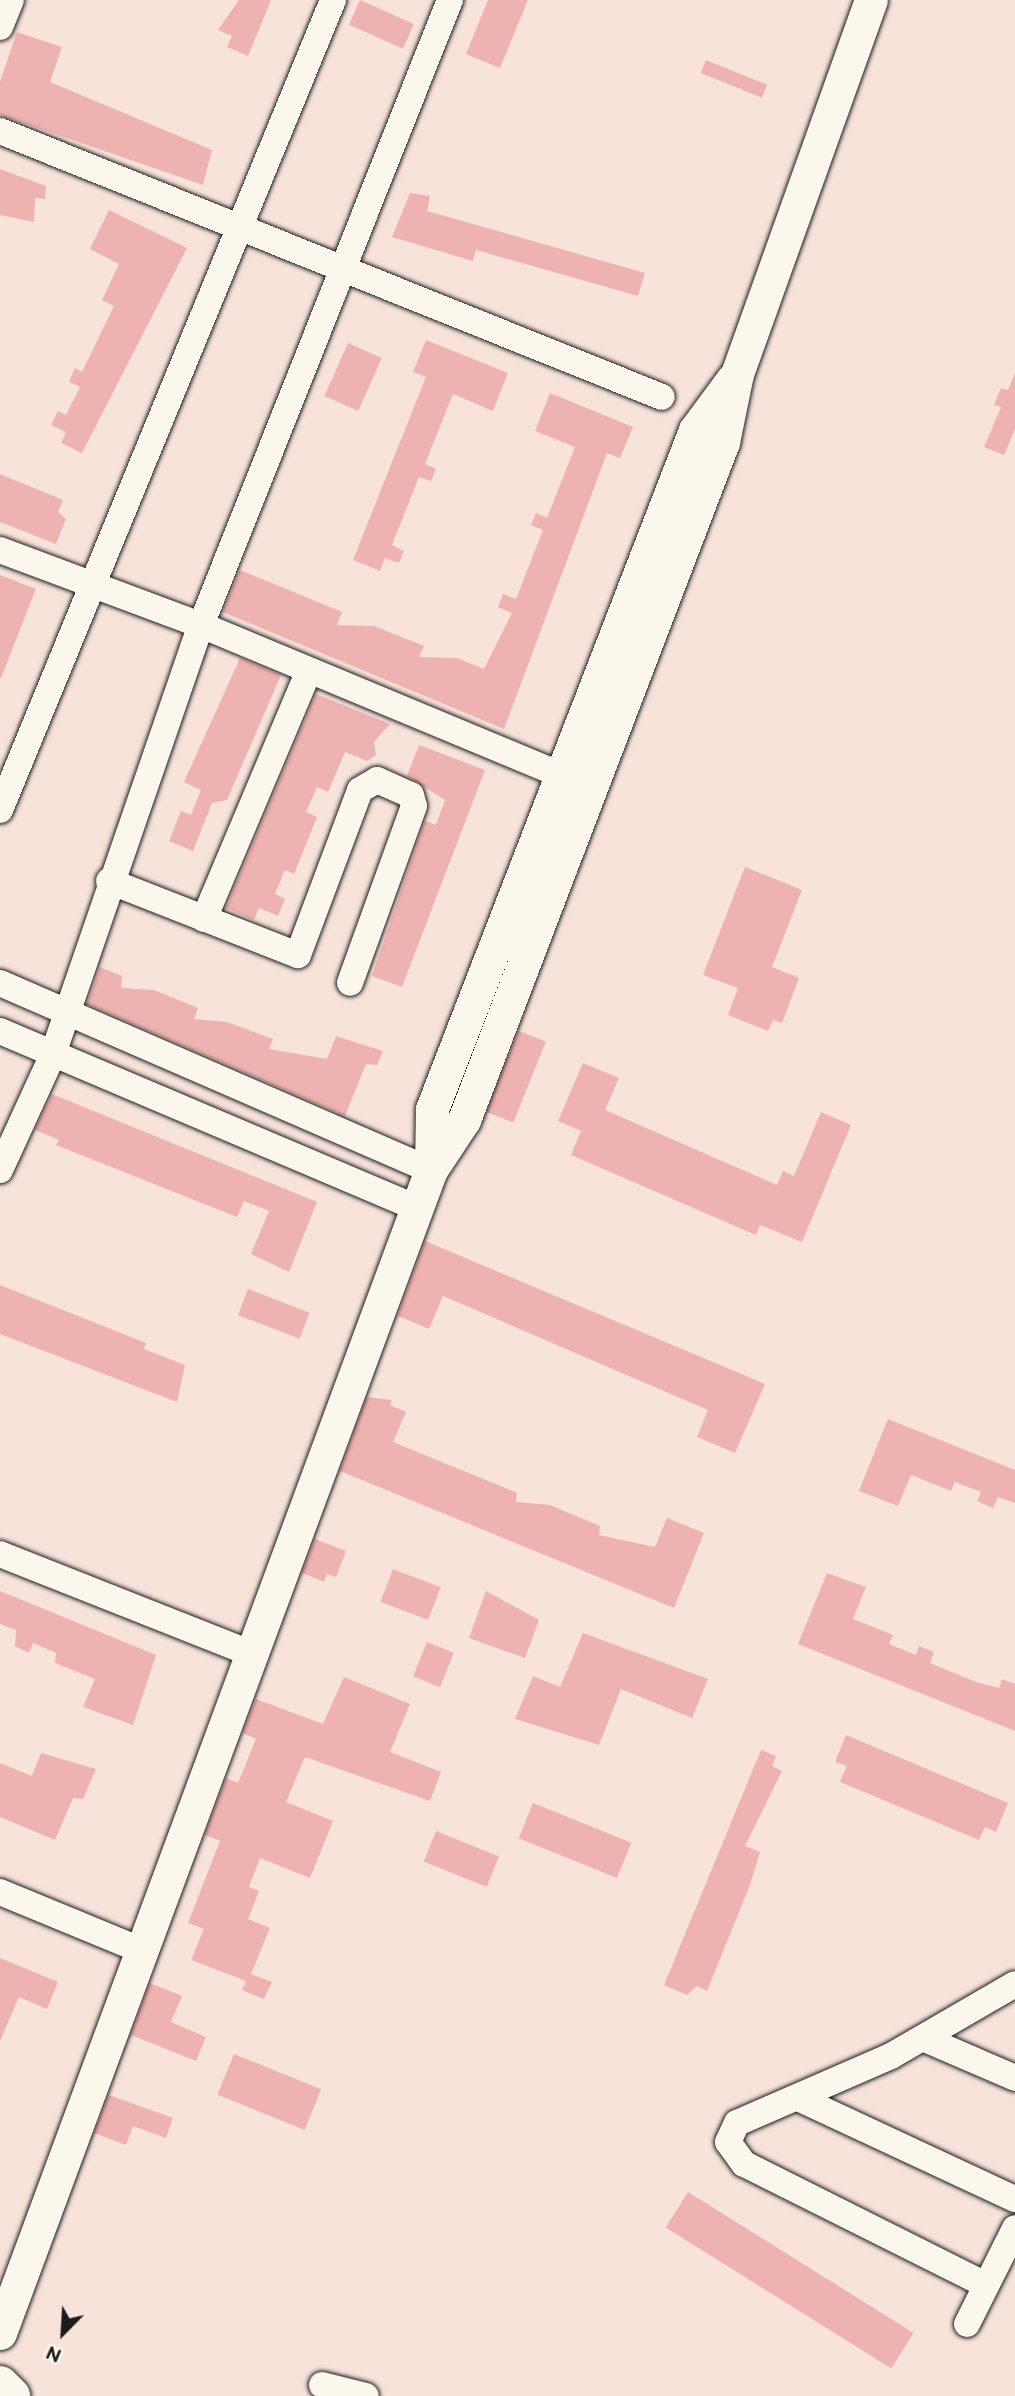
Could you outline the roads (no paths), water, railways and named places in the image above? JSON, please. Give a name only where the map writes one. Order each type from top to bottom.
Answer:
[{"type":"main road","points":[[0,2333],[248,1652],[431,1170],[464,1120],[594,787],[723,442],[737,374],[871,0]]},
{"type":"main road","points":[[431,1170],[432,1109],[695,430],[737,374]]},
{"type":"street","points":[[0,27],[11,0]]},
{"type":"street","points":[[0,810],[333,0]]},
{"type":"street","points":[[0,1170],[52,1054],[63,1010],[201,625],[450,0]]},
{"type":"street","points":[[0,131],[662,397]]},
{"type":"street","points":[[0,550],[92,587],[201,625],[594,787]]},
{"type":"street","points":[[204,919],[309,670]]},
{"type":"street","points":[[109,881],[298,955],[360,790],[376,780],[399,790],[414,806],[350,983]]},
{"type":"street","points":[[0,983],[431,1170]]},
{"type":"street","points":[[0,1031],[417,1208]]},
{"type":"street","points":[[0,1554],[248,1652]]},
{"type":"street","points":[[0,1892],[141,1950]]},
{"type":"street","points":[[986,2285],[732,2155],[729,2134],[737,2123],[799,2098],[925,2039],[1015,1984]]},
{"type":"street","points":[[925,2039],[1015,2078]]},
{"type":"street","points":[[799,2098],[1015,2199]]},
{"type":"street","points":[[967,2324],[1015,2228]]},
{"type":"street","points":[[322,2385],[366,2396]]}]
